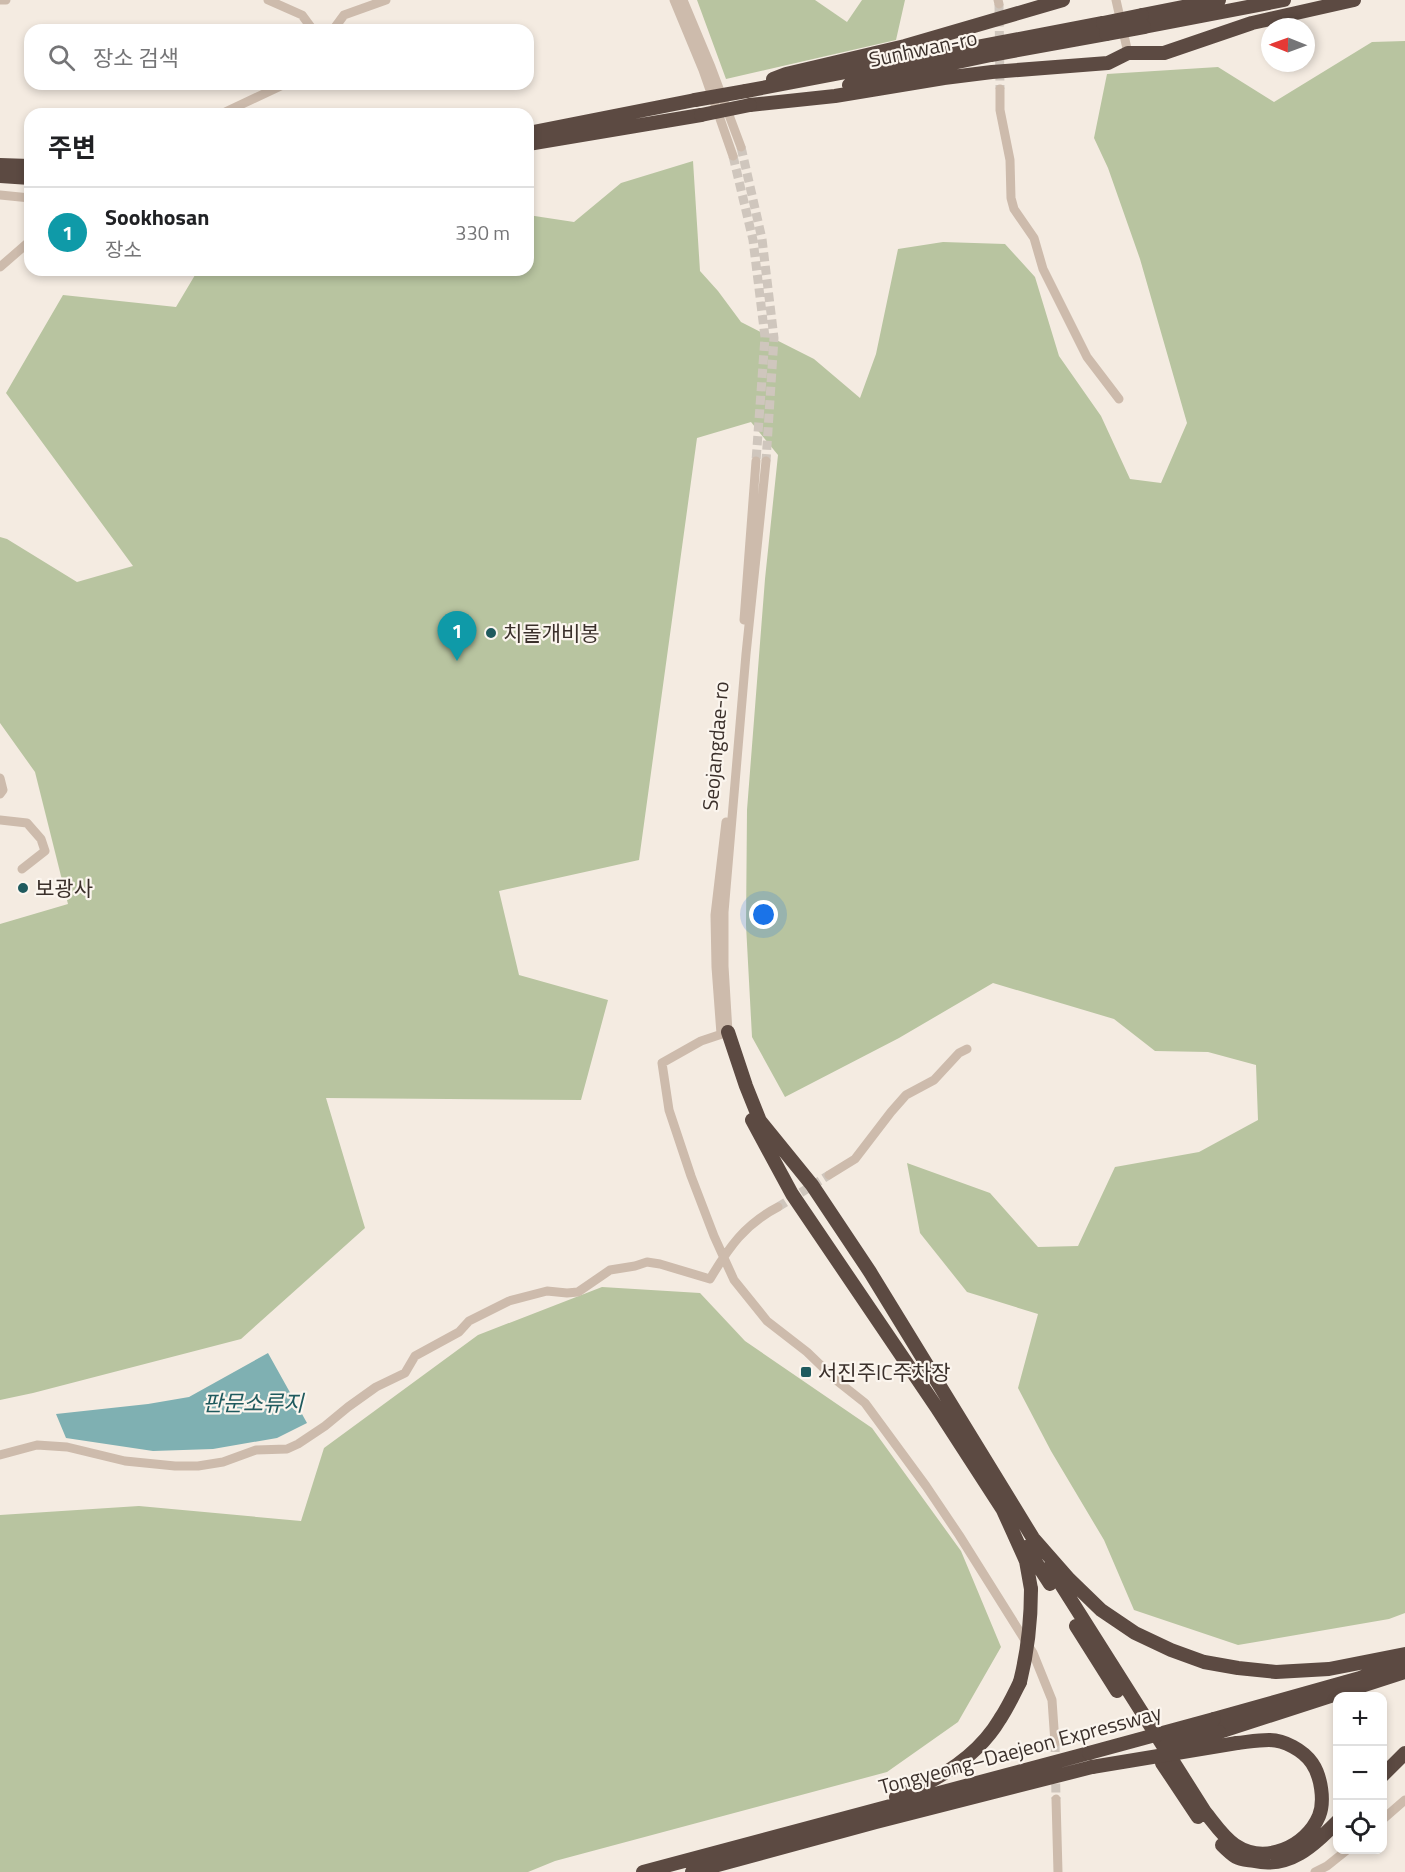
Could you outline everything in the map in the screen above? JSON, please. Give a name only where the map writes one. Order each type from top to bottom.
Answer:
[{"type":"highway","points":[[534,132],[746,91],[786,74],[905,46],[1063,0]]},
{"type":"highway","points":[[1105,29],[1220,0]]},
{"type":"highway","points":[[1143,21],[1284,0]]},
{"type":"highway","points":[[534,143],[750,105],[835,96],[982,73],[1108,63],[1128,53],[1164,53],[1252,23],[1354,0]]},
{"type":"highway","name":"Sunhwan-ro","points":[[746,91],[1105,29]]},
{"type":"highway","name":"Sunhwan-ro","points":[[750,105],[1105,29]]},
{"type":"highway","points":[[0,165],[24,166]]},
{"type":"highway","points":[[0,176],[24,178]]},
{"type":"highway","points":[[725,1033],[739,1088],[754,1124],[792,1194],[938,1408],[1184,1797],[1218,1842],[1237,1857],[1264,1863],[1283,1862],[1309,1848],[1333,1826]]},
{"type":"highway","points":[[725,1033],[760,1121],[812,1185],[870,1272],[1084,1622],[1204,1812],[1224,1836],[1236,1846],[1250,1852],[1266,1854],[1280,1852],[1296,1844],[1308,1833],[1319,1815],[1322,1800],[1320,1780],[1312,1763],[1288,1744],[1269,1740],[1237,1743],[1090,1760]]},
{"type":"highway","points":[[853,1815],[934,1780],[956,1766],[980,1745],[1000,1721],[1020,1682],[1027,1653],[1031,1589],[1026,1561],[1003,1510]]},
{"type":"highway","points":[[1033,1538],[1069,1579],[1101,1610],[1135,1633],[1204,1662],[1276,1672],[1329,1669],[1405,1654]]},
{"type":"highway","name":"Tongyeong–Daejeon Expressway","points":[[1216,1725],[1405,1661]]},
{"type":"highway","name":"Tongyeong–Daejeon Expressway","points":[[692,1872],[1405,1672]]},
{"type":"highway","points":[[1387,1772],[1405,1753]]},
{"type":"highway","name":"Tongyeong–Daejeon Expressway","points":[[643,1872],[853,1815],[1090,1760]]},
{"type":"street","points":[[268,0],[302,15],[309,24]]},
{"type":"street","points":[[337,24],[344,15],[386,0]]},
{"type":"street","points":[[674,0],[703,70],[733,156]]},
{"type":"street","points":[[683,0],[741,147]]},
{"type":"street","points":[[1116,0],[1128,53]]},
{"type":"street","points":[[1000,89],[1000,110],[1010,160],[1011,198],[1014,208],[1034,238],[1043,269],[1087,357],[1119,399]]},
{"type":"street","points":[[234,108],[272,90]]},
{"type":"street","points":[[0,195],[24,197]]},
{"type":"street","points":[[0,267],[24,246]]},
{"type":"street","name":"Seojangdae-ro","points":[[725,1033],[716,967],[715,915],[741,655],[756,461]]},
{"type":"street","name":"Seojangdae-ro","points":[[725,1033],[724,912],[746,654],[766,461]]},
{"type":"street","points":[[0,778],[3,790],[0,794]]},
{"type":"street","points":[[0,820],[27,823],[41,839],[45,851],[22,869]]},
{"type":"street","points":[[725,1033],[701,1041],[662,1063],[669,1110],[691,1176],[734,1280],[767,1321],[807,1352],[836,1380],[865,1403],[926,1486],[1033,1653],[1052,1700],[1055,1743]]},
{"type":"street","points":[[829,1175],[855,1159],[906,1095],[934,1080],[959,1053],[967,1049]]},
{"type":"street","points":[[0,1455],[37,1445],[67,1447],[125,1461],[198,1466],[223,1462],[256,1450],[287,1449],[325,1426],[376,1387],[405,1373],[416,1356],[459,1332],[469,1321],[510,1301],[547,1291],[578,1292],[610,1270],[646,1262],[710,1279],[724,1256],[746,1229],[761,1216],[778,1207]]},
{"type":"street","points":[[1056,1798],[1058,1872]]},
{"type":"street","points":[[1387,1816],[1405,1800]]},
{"type":"street","points":[[1315,1872],[1328,1866],[1342,1854]]},
{"type":"green space","points":[[697,0],[815,0],[847,22],[862,0],[905,0],[896,40],[726,79]]},
{"type":"green space","points":[[1405,41],[1405,1613],[1389,1619],[1238,1645],[1134,1610],[1104,1540],[1051,1451],[1018,1388],[1038,1314],[967,1292],[920,1233],[907,1163],[990,1193],[1038,1247],[1078,1246],[1115,1167],[1199,1152],[1258,1120],[1256,1065],[1208,1052],[1155,1051],[1114,1019],[993,983],[899,1038],[785,1097],[752,1037],[746,925],[747,810],[765,579],[778,455],[751,422],[697,438],[639,860],[499,891],[519,975],[608,1000],[581,1100],[326,1098],[365,1228],[241,1339],[0,1400],[0,924],[68,904],[35,772],[0,723],[0,537],[7,539],[77,582],[133,566],[6,393],[63,295],[176,307],[194,276],[534,276],[534,216],[574,222],[621,183],[693,161],[700,271],[741,322],[814,359],[860,398],[876,354],[898,249],[943,242],[1005,244],[1035,277],[1059,356],[1101,416],[1130,479],[1161,483],[1187,423],[1140,259],[1108,168],[1094,138],[1107,74],[1218,67],[1274,102],[1372,42]]},
{"type":"green space","points":[[602,1287],[700,1293],[745,1341],[872,1428],[961,1551],[1001,1647],[958,1722],[887,1772],[555,1861],[528,1872],[0,1872],[0,1515],[139,1506],[301,1521],[324,1448],[478,1335]]},
{"type":"water","name":"판문소류지","points":[[268,1353],[307,1423],[277,1438],[213,1449],[153,1451],[66,1438],[56,1414],[189,1397]]},
{"type":"tunnel","points":[[999,4],[1000,89]]},
{"type":"tunnel","points":[[741,147],[762,239],[774,338],[766,461]]},
{"type":"tunnel","points":[[733,156],[753,240],[765,337],[756,461]]},
{"type":"tunnel","points":[[778,1207],[829,1175]]},
{"type":"tunnel","points":[[1055,1743],[1056,1799]]},
{"type":"place","name":"치돌개비봉","points":[[491,633]]},
{"type":"place","name":"Sookhosan","points":[[457,661]]},
{"type":"place","name":"보광사","points":[[23,888]]},
{"type":"place","name":"서진주IC주차장","points":[[806,1372]]}]
